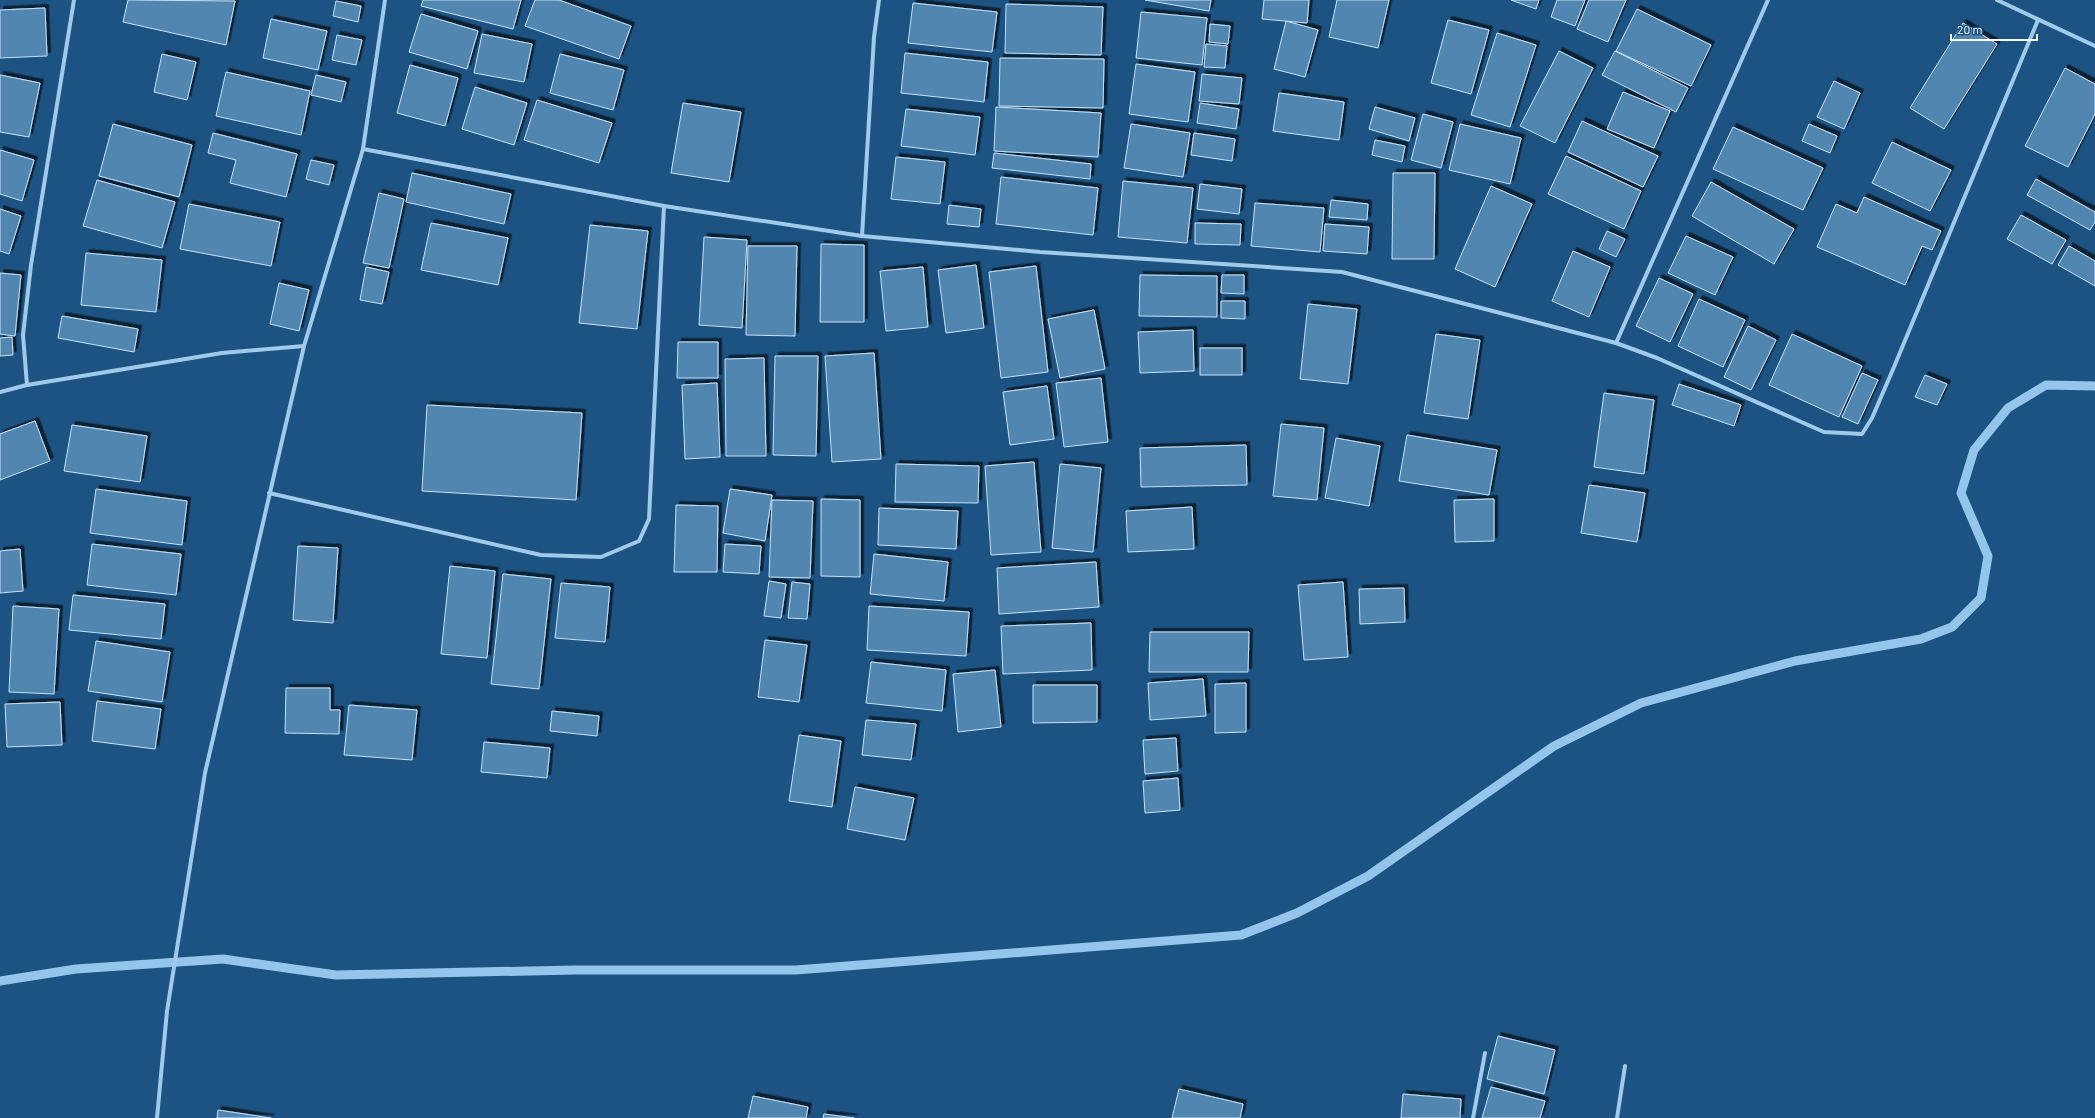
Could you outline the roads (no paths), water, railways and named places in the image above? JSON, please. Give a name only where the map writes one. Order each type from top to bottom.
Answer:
[{"type":"street","points":[[27,385],[22,335],[31,265],[74,0]]},
{"type":"street","points":[[157,1118],[167,1011],[205,773],[304,346],[363,149],[385,0]]},
{"type":"street","points":[[862,236],[874,37],[879,0]]},
{"type":"street","points":[[1616,343],[1768,0]]},
{"type":"street","points":[[1997,0],[2095,46]]},
{"type":"street","points":[[363,149],[664,206],[862,236],[1040,252],[1342,272],[1616,343],[1657,358],[1824,432],[1862,434],[1872,418],[1894,367],[2038,20]]},
{"type":"street","points":[[269,493],[541,556],[601,557],[639,541],[649,519],[664,206]]},
{"type":"street","points":[[0,392],[27,385],[222,353],[304,346]]},
{"type":"street","points":[[1473,1118],[1485,1053]]},
{"type":"street","points":[[1617,1118],[1625,1066]]},
{"type":"waterway","points":[[0,981],[76,969],[223,959],[336,975],[575,970],[796,970],[1241,935],[1297,913],[1368,876],[1554,746],[1641,703],[1795,661],[1921,639],[1952,627],[1981,598],[1988,556],[1961,493],[1974,450],[2008,408],[2046,385],[2095,386]]}]
